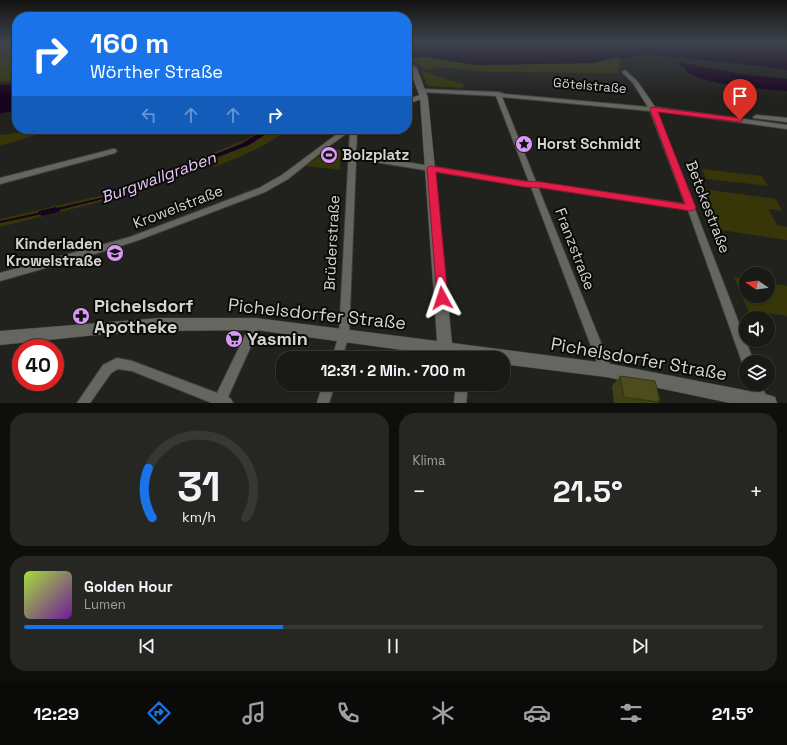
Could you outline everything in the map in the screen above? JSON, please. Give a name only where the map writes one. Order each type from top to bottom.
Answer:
[{"type":"street","points":[[412,67],[423,94],[431,169],[445,348]]},
{"type":"street","name":"Betckestraße","points":[[625,72],[635,82],[652,106],[745,355]]},
{"type":"street","points":[[412,100],[423,94]]},
{"type":"street","name":"Götelstraße","points":[[423,94],[498,94],[501,96],[652,106],[680,112],[787,126]]},
{"type":"street","name":"Franzstraße","points":[[498,94],[606,370]]},
{"type":"street","points":[[680,112],[692,110],[787,120]]},
{"type":"street","name":"Krowelstraße","points":[[0,277],[133,239],[262,190],[278,182],[342,134]]},
{"type":"street","name":"Brüderstraße","points":[[339,351],[344,335],[354,134]]},
{"type":"street","points":[[0,181],[113,151]]},
{"type":"street","points":[[353,156],[691,208]]},
{"type":"street","name":"Pichelsdorfer Straße","points":[[0,338],[130,326],[214,323],[256,324],[606,370],[765,403]]},
{"type":"street","points":[[82,403],[107,369],[117,363],[132,366],[222,402],[256,324]]},
{"type":"street","points":[[324,403],[327,391]]},
{"type":"street","points":[[460,403],[461,391]]},
{"type":"street","points":[[759,391],[765,403]]},
{"type":"shaded area","points":[[0,61],[12,61],[12,81],[0,82]]},
{"type":"shaded area","points":[[414,61],[449,61],[475,65],[593,63],[604,61],[620,61],[618,63],[620,69],[617,70],[619,73],[490,72],[437,67],[427,70]]},
{"type":"shaded area","points":[[421,71],[464,84],[463,88],[428,86]]},
{"type":"shaded area","points":[[12,134],[39,134],[0,146],[0,135]]},
{"type":"shaded area","points":[[254,134],[258,134],[241,144],[125,190],[105,197],[45,211],[51,212],[126,193],[249,145],[266,134],[280,134],[252,151],[214,167],[213,162],[120,197],[0,227],[0,219],[112,193],[247,139]]},
{"type":"shaded area","points":[[331,147],[341,151],[340,170],[306,166]]},
{"type":"shaded area","points":[[702,169],[762,176],[768,186],[706,179]]},
{"type":"shaded area","points":[[695,188],[776,199],[782,211],[768,209],[777,225],[787,227],[787,240],[714,229],[701,198],[699,198]]},
{"type":"shaded area","points":[[734,277],[739,278],[739,289]]},
{"type":"shaded area","points":[[775,284],[787,286],[787,316],[775,314],[775,311],[748,311],[745,303],[775,303]]},
{"type":"water","points":[[449,61],[602,61],[593,63],[475,65]]},
{"type":"water","points":[[710,61],[787,61],[787,70]]},
{"type":"water","points":[[679,62],[740,74],[787,79],[787,91],[718,83],[693,75],[685,70],[685,67],[680,66]]},
{"type":"water","points":[[12,84],[12,112],[0,113],[0,85]]},
{"type":"water","points":[[258,134],[266,134],[249,145],[115,196],[50,212],[44,211],[105,197],[241,144]]},
{"type":"building","points":[[620,376],[655,381],[660,401],[624,397]]},
{"type":"waterway","name":"Burgwallgraben","points":[[42,213],[56,210]]},
{"type":"waterway","points":[[0,222],[42,213]]},
{"type":"place","name":"Horst Schmidt","points":[[524,144]]},
{"type":"place","name":"Bolzplatz","points":[[329,155]]},
{"type":"place","name":"Kinderladen Krowelstraße","points":[[115,253]]},
{"type":"place","name":"Pichelsdorf Apotheke","points":[[81,316]]},
{"type":"place","name":"Yasmin","points":[[234,339]]},
{"type":"route","points":[[442,298],[431,169],[691,208],[653,109],[740,120]]}]
